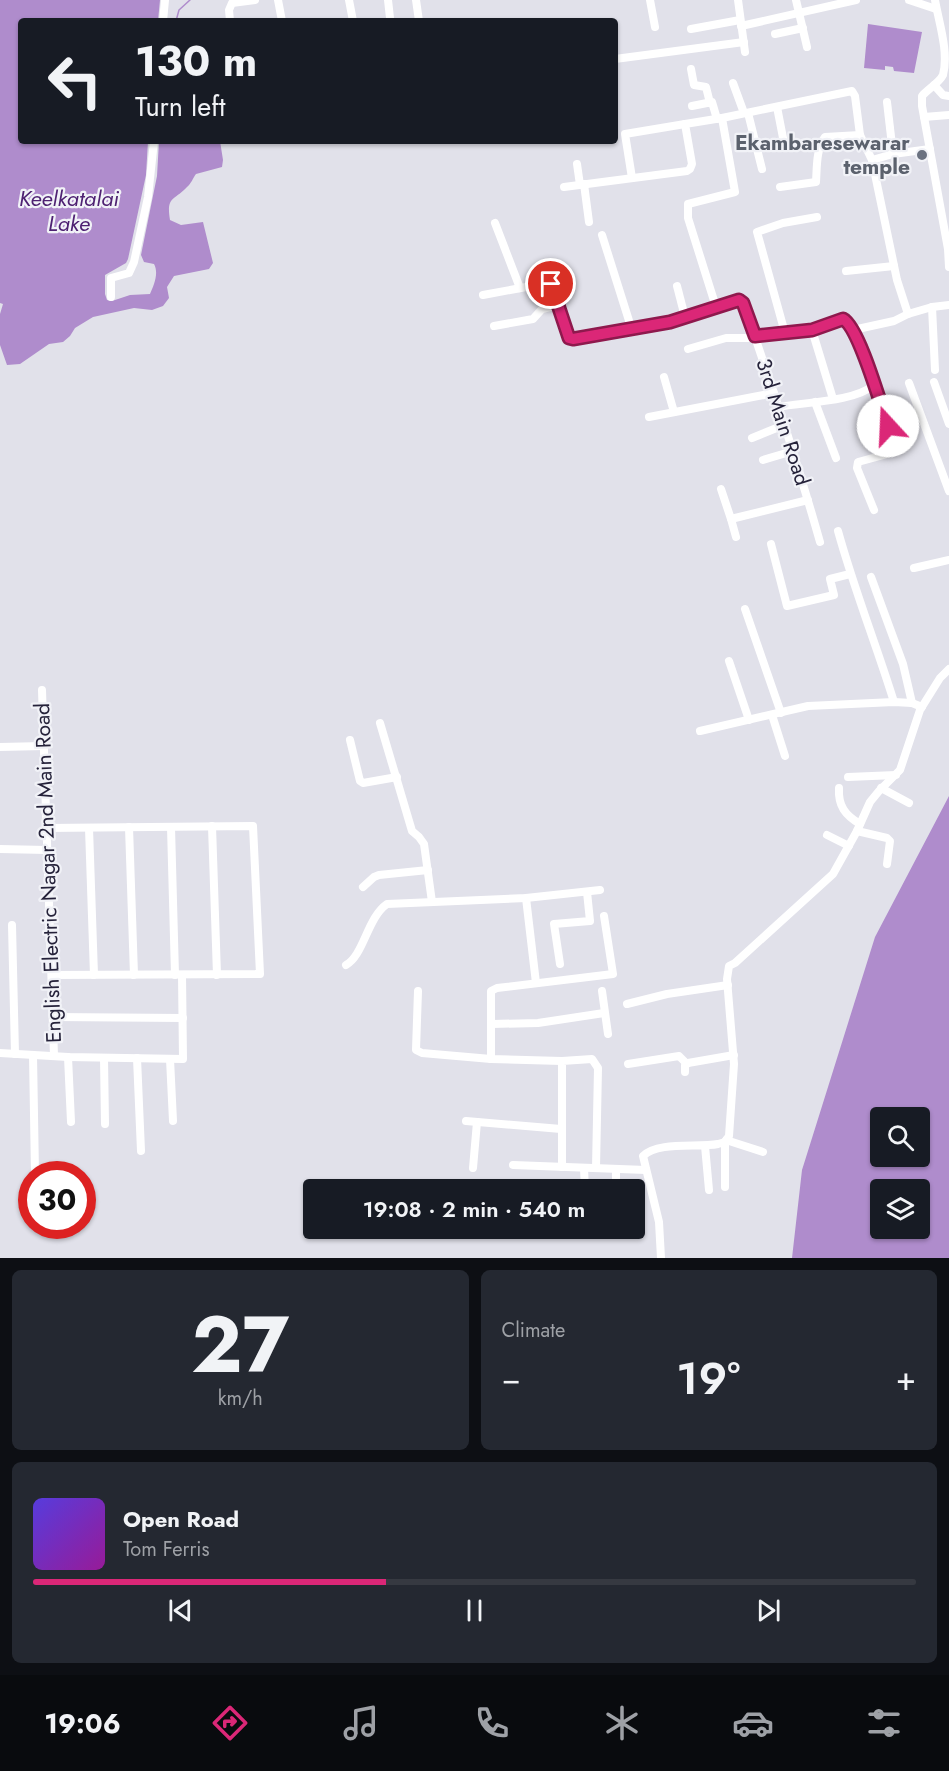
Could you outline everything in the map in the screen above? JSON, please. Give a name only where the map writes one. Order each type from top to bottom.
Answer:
[{"type":"street","points":[[163,18],[165,0]]},
{"type":"street","points":[[230,18],[229,10],[232,3],[255,0]]},
{"type":"street","points":[[278,0],[281,18]]},
{"type":"street","points":[[349,0],[352,18]]},
{"type":"street","points":[[388,0],[390,18]]},
{"type":"street","points":[[416,0],[419,18]]},
{"type":"street","points":[[650,0],[656,27]]},
{"type":"street","points":[[618,59],[744,47],[738,0]]},
{"type":"street","points":[[796,0],[807,47]]},
{"type":"street","points":[[691,29],[801,14],[856,0]]},
{"type":"street","points":[[909,0],[936,4],[948,47],[943,75],[922,96],[948,249],[949,267]]},
{"type":"street","points":[[775,34],[803,28]]},
{"type":"street","points":[[691,69],[694,86],[706,87],[710,103]]},
{"type":"street","points":[[734,83],[746,113],[762,169]]},
{"type":"street","points":[[934,85],[943,95],[949,96]]},
{"type":"street","points":[[632,178],[625,134],[720,118],[852,91],[855,96],[860,135],[872,160],[894,266],[908,314]]},
{"type":"street","points":[[887,102],[893,154]]},
{"type":"street","points":[[692,106],[713,103],[720,118],[735,192],[687,206],[688,218],[716,307]]},
{"type":"street","points":[[777,107],[784,143]]},
{"type":"street","points":[[924,117],[949,115]]},
{"type":"street","points":[[564,187],[690,170],[692,164],[685,124]]},
{"type":"street","points":[[780,187],[816,182],[818,155],[821,142],[825,137],[860,135]]},
{"type":"street","points":[[111,297],[111,278],[129,273],[134,262],[149,188],[154,144]]},
{"type":"street","points":[[872,160],[893,154],[930,150]]},
{"type":"street","points":[[577,164],[589,222]]},
{"type":"street","points":[[785,333],[757,232],[783,223],[817,217]]},
{"type":"street","points":[[495,223],[520,288]]},
{"type":"street","points":[[602,235],[631,327]]},
{"type":"street","points":[[846,271],[894,266]]},
{"type":"street","points":[[483,295],[551,284],[559,305],[542,309],[533,319],[494,326]]},
{"type":"street","points":[[676,286],[685,317]]},
{"type":"street","name":"3rd Main Road","points":[[559,305],[569,338],[573,339],[631,327],[670,322],[739,300],[743,303],[793,451],[820,542]]},
{"type":"street","points":[[853,330],[894,321],[908,314],[949,304]]},
{"type":"street","points":[[932,307],[935,370]]},
{"type":"street","points":[[688,349],[726,338],[812,330],[843,319],[847,321],[853,330],[896,447],[896,450],[891,453],[858,462],[857,468],[874,510]]},
{"type":"street","points":[[812,330],[833,399]]},
{"type":"street","points":[[664,377],[674,412]]},
{"type":"street","points":[[934,382],[949,424]]},
{"type":"street","points":[[909,383],[949,491]]},
{"type":"street","points":[[778,407],[860,394],[874,385]]},
{"type":"street","points":[[649,417],[774,393]]},
{"type":"street","points":[[815,402],[836,458]]},
{"type":"street","points":[[752,438],[784,425]]},
{"type":"street","points":[[763,460],[793,451]]},
{"type":"street","points":[[721,489],[736,537]]},
{"type":"street","points":[[731,519],[808,500]]},
{"type":"street","points":[[838,531],[849,574],[894,702]]},
{"type":"street","points":[[771,544],[787,606],[834,595],[830,579],[849,574]]},
{"type":"street","points":[[914,568],[949,560]]},
{"type":"street","points":[[871,577],[903,664],[912,703]]},
{"type":"street","points":[[746,609],[776,714],[785,756]]},
{"type":"street","points":[[729,661],[749,720]]},
{"type":"street","points":[[725,1187],[726,1141],[731,1126],[734,1055],[728,985],[729,966],[827,881],[849,846],[870,802],[900,770],[922,707],[940,678],[949,669]]},
{"type":"street","name":"English Electric Nagar 2nd Main Road","points":[[42,690],[54,1056]]},
{"type":"street","points":[[700,731],[819,705],[894,702],[912,703],[922,707]]},
{"type":"street","points":[[380,723],[412,831],[423,840],[432,902]]},
{"type":"street","points":[[350,740],[360,781],[363,783],[397,777]]},
{"type":"street","points":[[0,747],[44,746]]},
{"type":"street","points":[[848,777],[896,775]]},
{"type":"street","points":[[839,788],[838,798],[849,817],[859,827],[890,841],[887,864]]},
{"type":"street","points":[[881,788],[909,803]]},
{"type":"street","points":[[212,826],[217,975]]},
{"type":"street","points":[[47,828],[254,826],[260,974],[51,975]]},
{"type":"street","points":[[129,827],[134,975]]},
{"type":"street","points":[[0,1053],[183,1059],[183,1018],[171,827]]},
{"type":"street","points":[[88,828],[94,975]]},
{"type":"street","points":[[827,835],[849,846]]},
{"type":"street","points":[[0,849],[48,850]]},
{"type":"street","points":[[363,887],[379,875],[428,870]]},
{"type":"street","points":[[346,965],[354,958],[381,909],[387,904],[526,898],[600,890]]},
{"type":"street","points":[[560,964],[554,924],[590,921],[587,892]]},
{"type":"street","points":[[526,898],[536,983]]},
{"type":"street","points":[[491,1059],[491,991],[497,988],[613,974],[604,916]]},
{"type":"street","points":[[12,925],[15,1054]]},
{"type":"street","points":[[627,1004],[667,994],[728,985]]},
{"type":"street","points":[[418,991],[416,1050],[422,1053],[491,1059],[562,1061],[592,1059],[598,1068],[596,1168]]},
{"type":"street","points":[[602,991],[608,1034]]},
{"type":"street","points":[[492,1023],[538,1023],[604,1013]]},
{"type":"street","points":[[53,1017],[183,1018]]},
{"type":"street","points":[[33,1055],[35,1161]]},
{"type":"street","points":[[628,1064],[680,1056],[686,1068],[734,1055]]},
{"type":"street","points":[[69,1057],[70,1122]]},
{"type":"street","points":[[104,1058],[105,1124]]},
{"type":"street","points":[[137,1058],[141,1151]]},
{"type":"street","points":[[170,1059],[173,1121]]},
{"type":"street","points":[[562,1061],[562,1167]]},
{"type":"street","points":[[466,1121],[561,1129]]},
{"type":"street","points":[[473,1168],[477,1122]]},
{"type":"street","points":[[661,1258],[659,1222],[643,1156],[648,1151],[659,1148],[705,1146],[726,1141],[763,1152]]},
{"type":"street","points":[[705,1146],[709,1190]]},
{"type":"street","points":[[513,1165],[646,1170]]},
{"type":"street","points":[[584,1168],[584,1179]]},
{"type":"street","points":[[616,1169],[616,1179]]},
{"type":"water","name":"Keelkatalai Lake","points":[[0,0],[160,0],[158,18],[18,18],[18,144],[148,144],[146,175],[128,259],[126,263],[105,275],[105,294],[107,300],[112,301],[130,295],[150,294],[154,283],[156,271],[154,264],[144,262],[141,255],[157,176],[159,144],[220,144],[222,167],[196,174],[188,186],[172,200],[169,207],[170,220],[181,225],[203,222],[213,263],[209,269],[174,276],[167,287],[169,298],[163,306],[152,310],[134,308],[93,317],[75,328],[63,342],[49,344],[20,364],[7,365],[0,345],[0,314],[3,304],[0,303]]},
{"type":"water","points":[[868,24],[922,32],[914,73],[894,71],[893,67],[885,66],[885,70],[864,68]]},
{"type":"water","points":[[949,796],[949,1258],[792,1258],[802,1170],[875,937]]},
{"type":"waterway","points":[[177,18],[179,10],[190,0]]},
{"type":"place","name":"Ekambaresewarar temple","points":[[922,155]]},
{"type":"route","points":[[551,284],[569,338],[573,339],[631,327],[670,322],[735,300],[743,303],[755,336],[812,330],[843,319],[853,330],[863,353],[888,426]]}]
